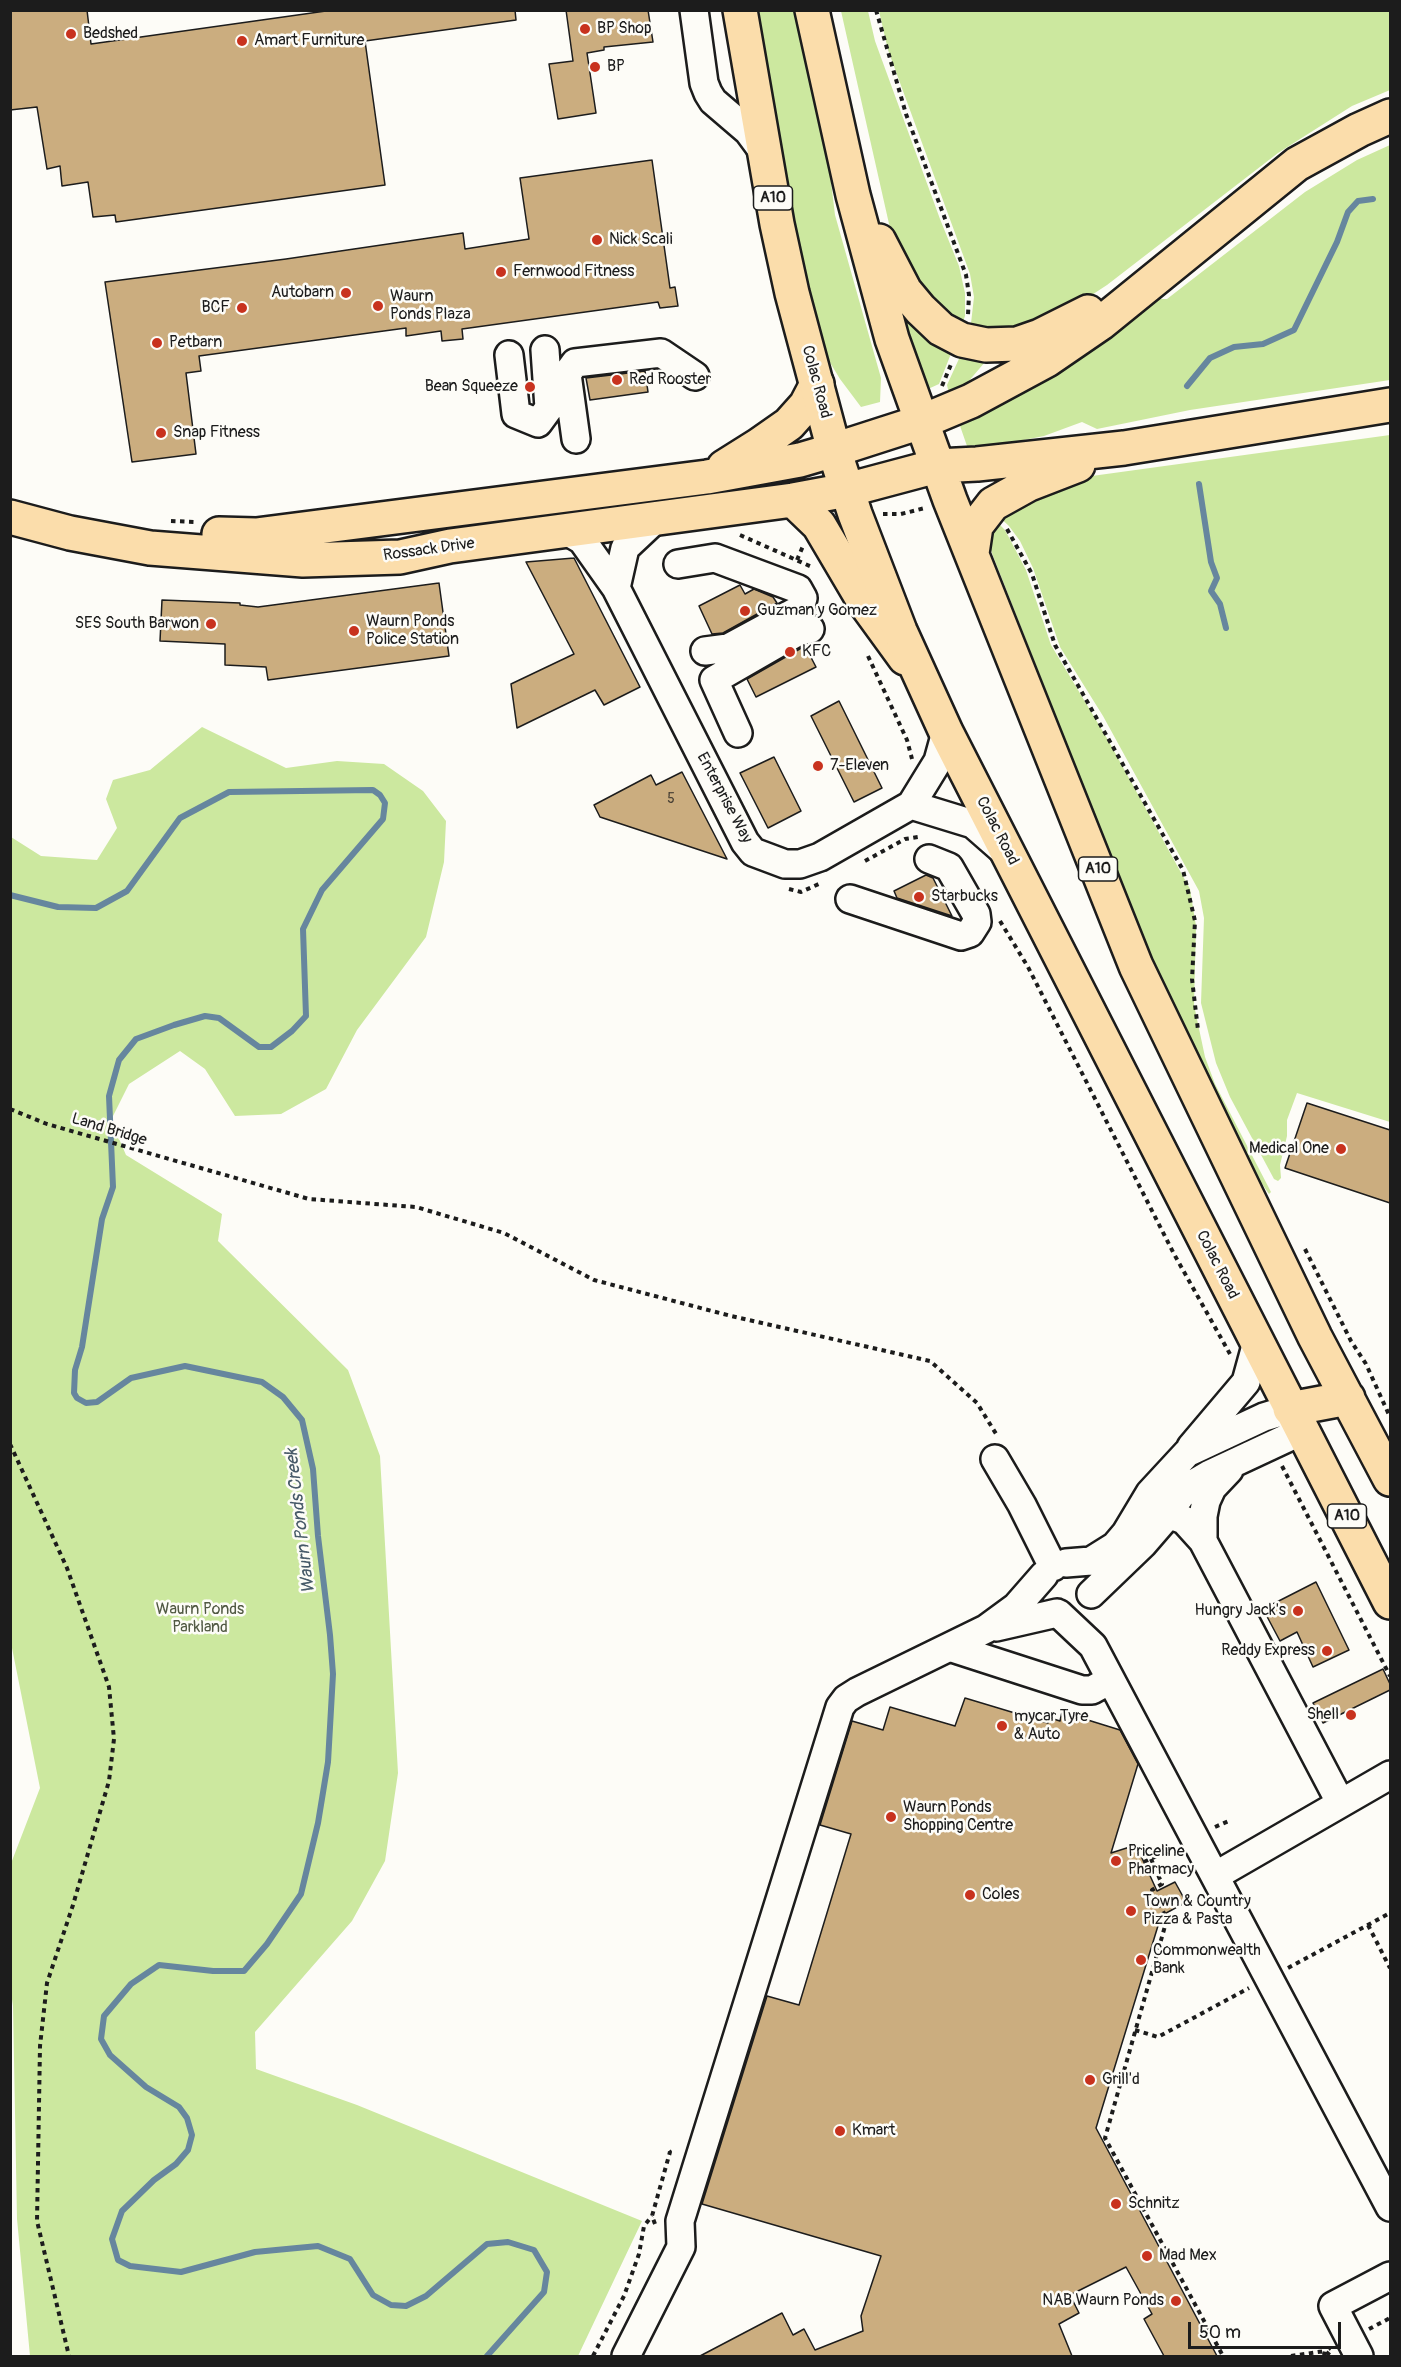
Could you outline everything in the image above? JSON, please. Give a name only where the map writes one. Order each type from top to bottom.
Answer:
[{"type":"main road","name":"Colac Road","points":[[740,10],[790,281],[834,450],[881,584],[946,732],[1009,855],[1244,1350],[1390,1602]]},
{"type":"main road","name":"A10","points":[[812,10],[853,195],[892,339],[936,416],[937,466],[1136,966],[1316,1337],[1390,1479]]},
{"type":"main road","points":[[853,195],[906,291],[940,329],[962,340],[992,346],[1026,341],[1155,279],[1297,164],[1390,116]]},
{"type":"main road","name":"Rossack Drive","points":[[10,516],[108,533],[256,535],[707,477],[800,460],[936,416],[1047,360],[1101,323],[1155,279]]},
{"type":"main road","points":[[707,477],[783,429],[806,405],[817,384]]},
{"type":"main road","points":[[972,553],[974,531],[987,509],[1005,496],[1029,484],[1124,448],[1390,405]]},
{"type":"main road","name":"Rossack Drive","points":[[10,506],[108,533],[150,548],[303,560],[400,556],[565,530],[793,500],[847,490],[937,466],[977,464],[1124,448]]},
{"type":"main road","points":[[793,500],[819,525],[865,603],[922,681]]},
{"type":"main road","points":[[470,508],[475,543]]},
{"type":"main road","points":[[1289,1428],[1348,1398]]},
{"type":"street","points":[[694,10],[706,89],[713,101],[748,131],[765,154]]},
{"type":"street","points":[[509,355],[516,414],[538,423],[549,408],[545,350]]},
{"type":"street","points":[[576,439],[567,374],[574,363],[661,353],[695,376]]},
{"type":"street","points":[[616,588],[625,548],[658,517]]},
{"type":"street","name":"Enterprise Way","points":[[565,530],[582,540],[616,588],[745,842],[753,852],[785,864],[800,864],[820,857],[916,796],[938,761],[946,732]]},
{"type":"street","points":[[678,564],[716,558],[798,589],[803,598],[800,609],[728,648],[705,651]]},
{"type":"street","points":[[738,733],[714,680],[799,631],[810,629]]},
{"type":"street","points":[[916,796],[973,824],[1009,855]]},
{"type":"street","points":[[850,898],[961,936],[970,933],[977,922],[976,914],[949,867],[928,859]]},
{"type":"street","points":[[626,2356],[681,2247],[680,2221],[838,1711],[846,1699],[857,1692],[986,1629],[1016,1607],[1054,1568],[1091,1561],[1115,1546],[1126,1533],[1150,1493],[1187,1453],[1246,1382],[1244,1350]]},
{"type":"street","points":[[1187,1453],[1264,1417],[1289,1428]]},
{"type":"street","points":[[1203,1541],[1203,1516],[1208,1496],[1216,1483],[1241,1461],[1289,1428]]},
{"type":"street","points":[[986,1629],[1058,1613],[1068,1615],[1077,1612],[1085,1606],[1090,1596],[1143,1544],[1181,1495],[1210,1474],[1241,1461]]},
{"type":"street","points":[[999,1466],[1054,1568]]},
{"type":"street","points":[[1168,1514],[1184,1520],[1203,1541],[1340,1802]]},
{"type":"street","points":[[1054,1568],[1080,1568],[1087,1575],[1091,1584],[1093,1646]]},
{"type":"street","points":[[1054,1568],[1040,1588],[1041,1597],[1046,1605],[1058,1613],[1093,1646],[1390,2207]]},
{"type":"street","points":[[949,1647],[1084,1690],[1094,1689],[1110,1680]]},
{"type":"street","points":[[1215,1876],[1390,1775]]},
{"type":"street","points":[[1359,2356],[1333,2306],[1390,2276]]},
{"type":"path","points":[[876,10],[906,114],[966,275],[969,310],[962,340],[942,386],[936,416]]},
{"type":"path","points":[[987,509],[1016,542],[1032,574],[1055,645],[1183,870],[1195,921],[1192,979],[1199,1034]]},
{"type":"path","points":[[731,531],[816,569]]},
{"type":"path","points":[[868,655],[907,740],[915,770],[916,796]]},
{"type":"path","points":[[998,917],[1028,967],[1174,1254],[1244,1350]]},
{"type":"path","name":"Land Bridge","points":[[10,1109],[47,1124],[309,1200],[416,1207],[504,1233],[594,1280],[731,1316],[930,1361],[977,1403],[1006,1451],[999,1466]]},
{"type":"path","points":[[1303,1247],[1357,1352],[1366,1364],[1390,1415]]},
{"type":"path","points":[[1289,1428],[1287,1479],[1390,1676]]},
{"type":"path","points":[[10,1444],[67,1568],[109,1687],[114,1739],[109,1781],[73,1905],[46,1983],[40,2046],[37,2222],[69,2356]]},
{"type":"path","points":[[1144,1862],[1151,1859],[1162,1884],[1152,1890],[1167,1919],[1105,2138],[1223,2356]]},
{"type":"path","points":[[1368,1925],[1390,1968]]},
{"type":"path","points":[[1135,2030],[1148,2034]]},
{"type":"path","points":[[593,2356],[624,2296],[634,2270],[644,2226],[652,2216]]},
{"type":"path","points":[[1291,2356],[1325,2351],[1331,2356]]},
{"type":"green space","points":[[751,11],[802,11],[826,140],[835,215],[881,378],[880,402],[861,407],[823,351],[810,308]]},
{"type":"green space","points":[[841,11],[868,11],[875,41],[959,266],[965,293],[965,316],[960,330],[933,311],[894,246]]},
{"type":"green space","points":[[879,11],[1390,11],[1390,90],[1352,106],[1278,153],[1107,285],[1078,304],[1032,330],[970,332],[974,297],[970,274],[888,50]]},
{"type":"green space","points":[[1390,145],[1390,380],[1190,410],[1097,429],[1082,422],[1044,436],[1009,443],[967,446],[959,423],[1036,381],[1157,299],[1167,299],[1305,192],[1357,160]]},
{"type":"green space","points":[[903,313],[954,346],[939,384],[928,389]]},
{"type":"green space","points":[[963,350],[991,355],[962,389],[949,394],[947,385]]},
{"type":"green space","points":[[1390,435],[1390,1122],[1297,1093],[1287,1120],[1287,1136],[1280,1165],[1281,1178],[1278,1181],[1274,1179],[1230,1097],[1216,1063],[1201,1003],[1204,918],[1199,891],[1103,716],[1060,647],[1033,568],[1020,541],[997,515],[1070,479]]},
{"type":"green space","points":[[997,522],[1005,530],[1026,570],[1051,645],[1108,740],[1190,889],[1196,926],[1194,1005],[1205,1057],[1215,1084],[1271,1192],[1269,1194],[1240,1152],[1148,950],[993,556],[988,541],[991,528]]},
{"type":"green space","name":"Waurn Ponds Parkland","points":[[202,727],[286,768],[337,761],[384,764],[423,791],[446,821],[444,862],[426,937],[357,1030],[326,1089],[281,1114],[235,1116],[205,1069],[180,1051],[129,1084],[111,1120],[126,1155],[222,1214],[218,1241],[348,1370],[380,1456],[398,1773],[385,1861],[352,1921],[255,2032],[256,2069],[357,2105],[642,2221],[578,2356],[30,2356],[17,2219],[13,2006],[10,1985],[10,1866],[40,1788],[10,1638],[11,837],[41,856],[97,860],[117,828],[106,799],[113,780],[150,770]]},
{"type":"building","points":[[10,10],[87,10],[91,44],[333,10],[515,10],[516,20],[365,41],[385,185],[116,222],[115,215],[93,217],[88,182],[62,186],[60,166],[47,169],[37,107],[10,110]]},
{"type":"building","points":[[566,10],[648,10],[653,42],[604,47],[604,50],[587,53],[596,113],[558,119],[549,64],[573,61]]},
{"type":"building","points":[[652,160],[670,288],[675,287],[678,306],[660,308],[658,302],[462,329],[463,339],[442,341],[441,331],[406,336],[406,328],[199,356],[201,371],[186,373],[196,454],[132,462],[105,282],[463,233],[465,249],[529,239],[520,178]]},
{"type":"building","name":"Red Rooster","points":[[645,371],[648,392],[590,400],[586,378]]},
{"type":"building","points":[[574,558],[640,687],[604,705],[595,690],[517,728],[511,684],[574,654],[526,562]]},
{"type":"building","name":"Waurn Ponds Police Station","points":[[439,583],[449,656],[268,680],[266,667],[225,665],[225,644],[160,641],[162,600],[240,603],[240,605],[258,607]]},
{"type":"building","name":"Guzman y Gomez","points":[[740,585],[745,594],[754,589],[773,597],[777,603],[723,633],[712,634],[699,606]]},
{"type":"building","name":"KFC","points":[[805,646],[816,667],[756,697],[747,679]]},
{"type":"building","points":[[839,701],[882,788],[854,802],[811,716]]},
{"type":"building","points":[[774,757],[801,811],[768,828],[740,773]]},
{"type":"building","points":[[682,772],[727,859],[600,817],[594,805],[651,775],[656,785]]},
{"type":"building","name":"Starbucks","points":[[926,875],[933,878],[952,916],[897,898],[894,891]]},
{"type":"building","name":"Medical One","points":[[1307,1103],[1390,1130],[1390,1203],[1285,1168]]},
{"type":"building","points":[[1316,1582],[1349,1650],[1313,1667],[1297,1632],[1280,1641],[1263,1609]]},
{"type":"building","points":[[1383,1669],[1390,1684],[1390,1690],[1323,1723],[1313,1703]]},
{"type":"building","points":[[965,1698],[1048,1723],[1050,1718],[1060,1721],[1062,1712],[1120,1730],[1138,1764],[1111,1853],[1136,1845],[1157,1891],[1175,1882],[1186,1902],[1161,1916],[1096,2128],[1217,2356],[1164,2356],[1144,2319],[1152,2314],[1126,2267],[1070,2295],[1079,2313],[1059,2324],[1072,2356],[700,2356],[782,2313],[793,2335],[804,2329],[815,2350],[863,2331],[861,2316],[881,2256],[702,2204],[767,1996],[799,2005],[851,1834],[820,1825],[852,1721],[883,1730],[890,1707],[955,1726]]},
{"type":"waterway","points":[[1187,386],[1210,358],[1234,347],[1263,344],[1294,330],[1337,242],[1348,212],[1358,201],[1373,199]]},
{"type":"waterway","points":[[1199,484],[1211,562],[1217,578],[1211,591],[1220,604],[1226,628]]},
{"type":"waterway","name":"Waurn Ponds Creek","points":[[10,895],[58,907],[96,908],[127,891],[180,818],[229,792],[373,790],[385,803],[383,819],[322,890],[303,929],[306,1016],[292,1031],[271,1047],[259,1047],[219,1018],[205,1016],[174,1025],[136,1039],[119,1060],[109,1096],[113,1187],[102,1219],[82,1347],[75,1370],[74,1393],[77,1398],[86,1403],[97,1402],[131,1378],[185,1366],[262,1382],[283,1397],[302,1420],[313,1469],[333,1674],[328,1762],[318,1823],[301,1894],[267,1944],[244,1971],[213,1971],[159,1965],[131,1984],[104,2016],[101,2039],[110,2055],[146,2087],[179,2107],[187,2118],[192,2135],[188,2150],[176,2164],[154,2180],[122,2211],[112,2239],[118,2260],[130,2266],[181,2272],[255,2252],[318,2246],[350,2259],[373,2295],[391,2305],[406,2306],[426,2296],[487,2244],[508,2242],[534,2250],[547,2272],[544,2292],[487,2356]]},
{"type":"place","name":"BP Shop","points":[[585,29]]},
{"type":"place","name":"Bedshed","points":[[71,34]]},
{"type":"place","name":"Amart Furniture","points":[[242,41]]},
{"type":"place","name":"BP","points":[[595,67]]},
{"type":"place","name":"Nick Scali","points":[[597,240]]},
{"type":"place","name":"Fernwood Fitness","points":[[501,272]]},
{"type":"place","name":"Autobarn","points":[[346,293]]},
{"type":"place","name":"Waurn Ponds Plaza","points":[[378,306]]},
{"type":"place","name":"BCF","points":[[242,308]]},
{"type":"place","name":"Petbarn","points":[[157,343]]},
{"type":"place","name":"Red Rooster","points":[[617,380]]},
{"type":"place","name":"Bean Squeeze","points":[[530,387]]},
{"type":"place","name":"Snap Fitness","points":[[161,433]]},
{"type":"place","name":"Guzman y Gomez","points":[[745,611]]},
{"type":"place","name":"SES South Barwon","points":[[211,624]]},
{"type":"place","name":"Waurn Ponds Police Station","points":[[354,631]]},
{"type":"place","name":"KFC","points":[[790,652]]},
{"type":"place","name":"7-Eleven","points":[[818,766]]},
{"type":"place","name":"Starbucks","points":[[919,897]]},
{"type":"place","name":"Medical One","points":[[1341,1149]]},
{"type":"place","name":"Hungry Jack's","points":[[1298,1611]]},
{"type":"place","name":"Reddy Express","points":[[1327,1651]]},
{"type":"place","name":"Shell","points":[[1351,1715]]},
{"type":"place","name":"mycar Tyre & Auto","points":[[1002,1726]]},
{"type":"place","name":"Waurn Ponds Shopping Centre","points":[[891,1817]]},
{"type":"place","name":"Priceline Pharmacy","points":[[1116,1861]]},
{"type":"place","name":"Coles","points":[[970,1895]]},
{"type":"place","name":"Town & Country Pizza & Pasta","points":[[1131,1911]]},
{"type":"place","name":"Commonwealth Bank","points":[[1141,1960]]},
{"type":"place","name":"Grill'd","points":[[1090,2080]]},
{"type":"place","name":"Kmart","points":[[840,2131]]},
{"type":"place","name":"Schnitz","points":[[1116,2204]]},
{"type":"place","name":"Mad Mex","points":[[1147,2256]]},
{"type":"place","name":"NAB Waurn Ponds","points":[[1176,2301]]}]
